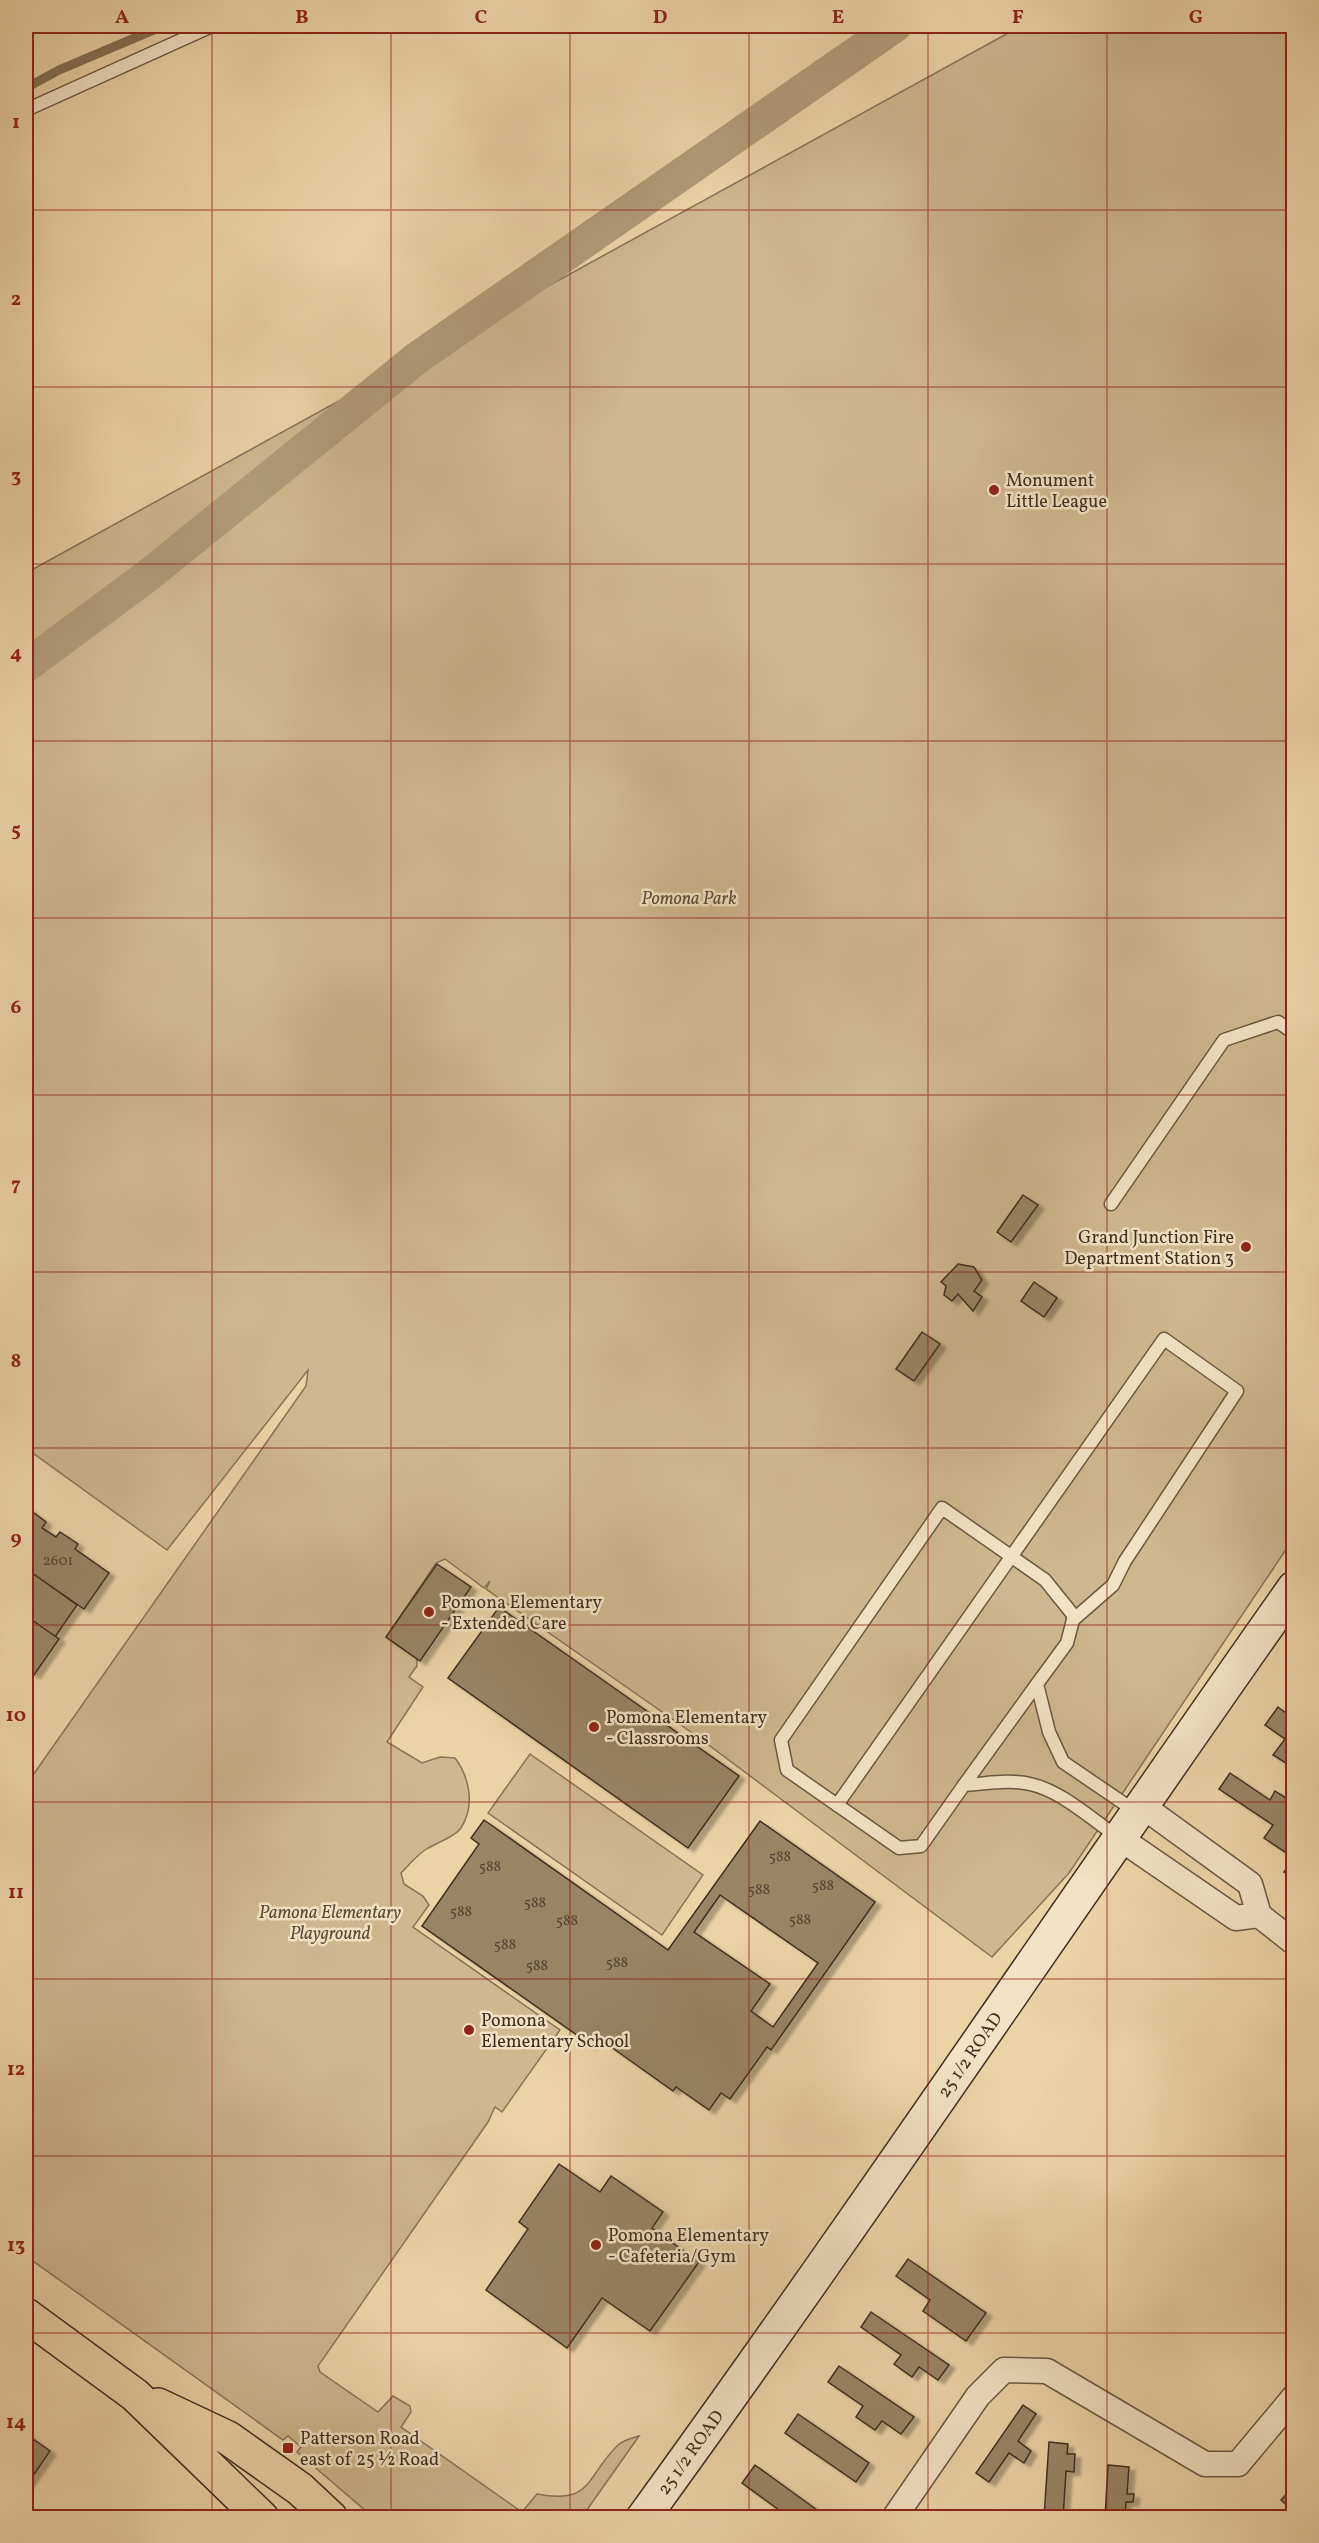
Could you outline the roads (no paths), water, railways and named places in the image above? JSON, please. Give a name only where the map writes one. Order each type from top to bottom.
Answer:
[{"type":"main road","points":[[26,2315],[135,2395],[261,2517]]},
{"type":"main road","points":[[135,2395],[228,2438],[300,2489],[332,2517]]},
{"type":"street","name":"25 1/2 ROAD","points":[[643,2517],[853,2225],[1293,1588]]},
{"type":"street","points":[[1132,1818],[1236,1918],[1259,1915]]},
{"type":"street","points":[[1132,1818],[1250,1884],[1259,1915],[1293,1946]]},
{"type":"street","points":[[894,2517],[978,2396],[1004,2370],[1047,2371],[1205,2464],[1238,2464],[1293,2397]]},
{"type":"lane","points":[[26,110],[212,26]]},
{"type":"lane","points":[[1112,1204],[1224,1040],[1278,1022],[1293,1033]]},
{"type":"lane","points":[[837,1805],[1164,1339],[1237,1391],[1125,1561],[1113,1585],[1073,1620]]},
{"type":"lane","points":[[942,1508],[1045,1580],[1074,1616],[1073,1620],[1067,1643],[921,1846],[899,1848],[787,1770],[781,1740],[942,1508]]},
{"type":"lane","points":[[1037,1684],[1049,1732],[1063,1762],[1132,1818]]},
{"type":"lane","points":[[964,1785],[1029,1783],[1132,1818]]},
{"type":"waterway","points":[[26,88],[59,70],[163,26]]},
{"type":"waterway","points":[[26,666],[146,577],[417,358],[895,26]]},
{"type":"place","name":"Monument Little League","points":[[994,490]]},
{"type":"place","name":"Grand Junction Fire Department Station 3","points":[[1246,1247]]},
{"type":"place","name":"Pomona Elementary - Extended Care","points":[[429,1612]]},
{"type":"place","name":"Pomona Elementary - Classrooms","points":[[594,1727]]},
{"type":"place","name":"Pomona Elementary School","points":[[469,2030]]},
{"type":"place","name":"Pomona Elementary - Cafeteria/Gym","points":[[596,2245]]},
{"type":"place","name":"Patterson Road east of 25 ½ Road","points":[[288,2448]]},
{"type":"park label","name":"Pomona Park","points":[[689,898]]},
{"type":"park label","name":"Pamona Elementary Playground","points":[[330,1922]]}]
